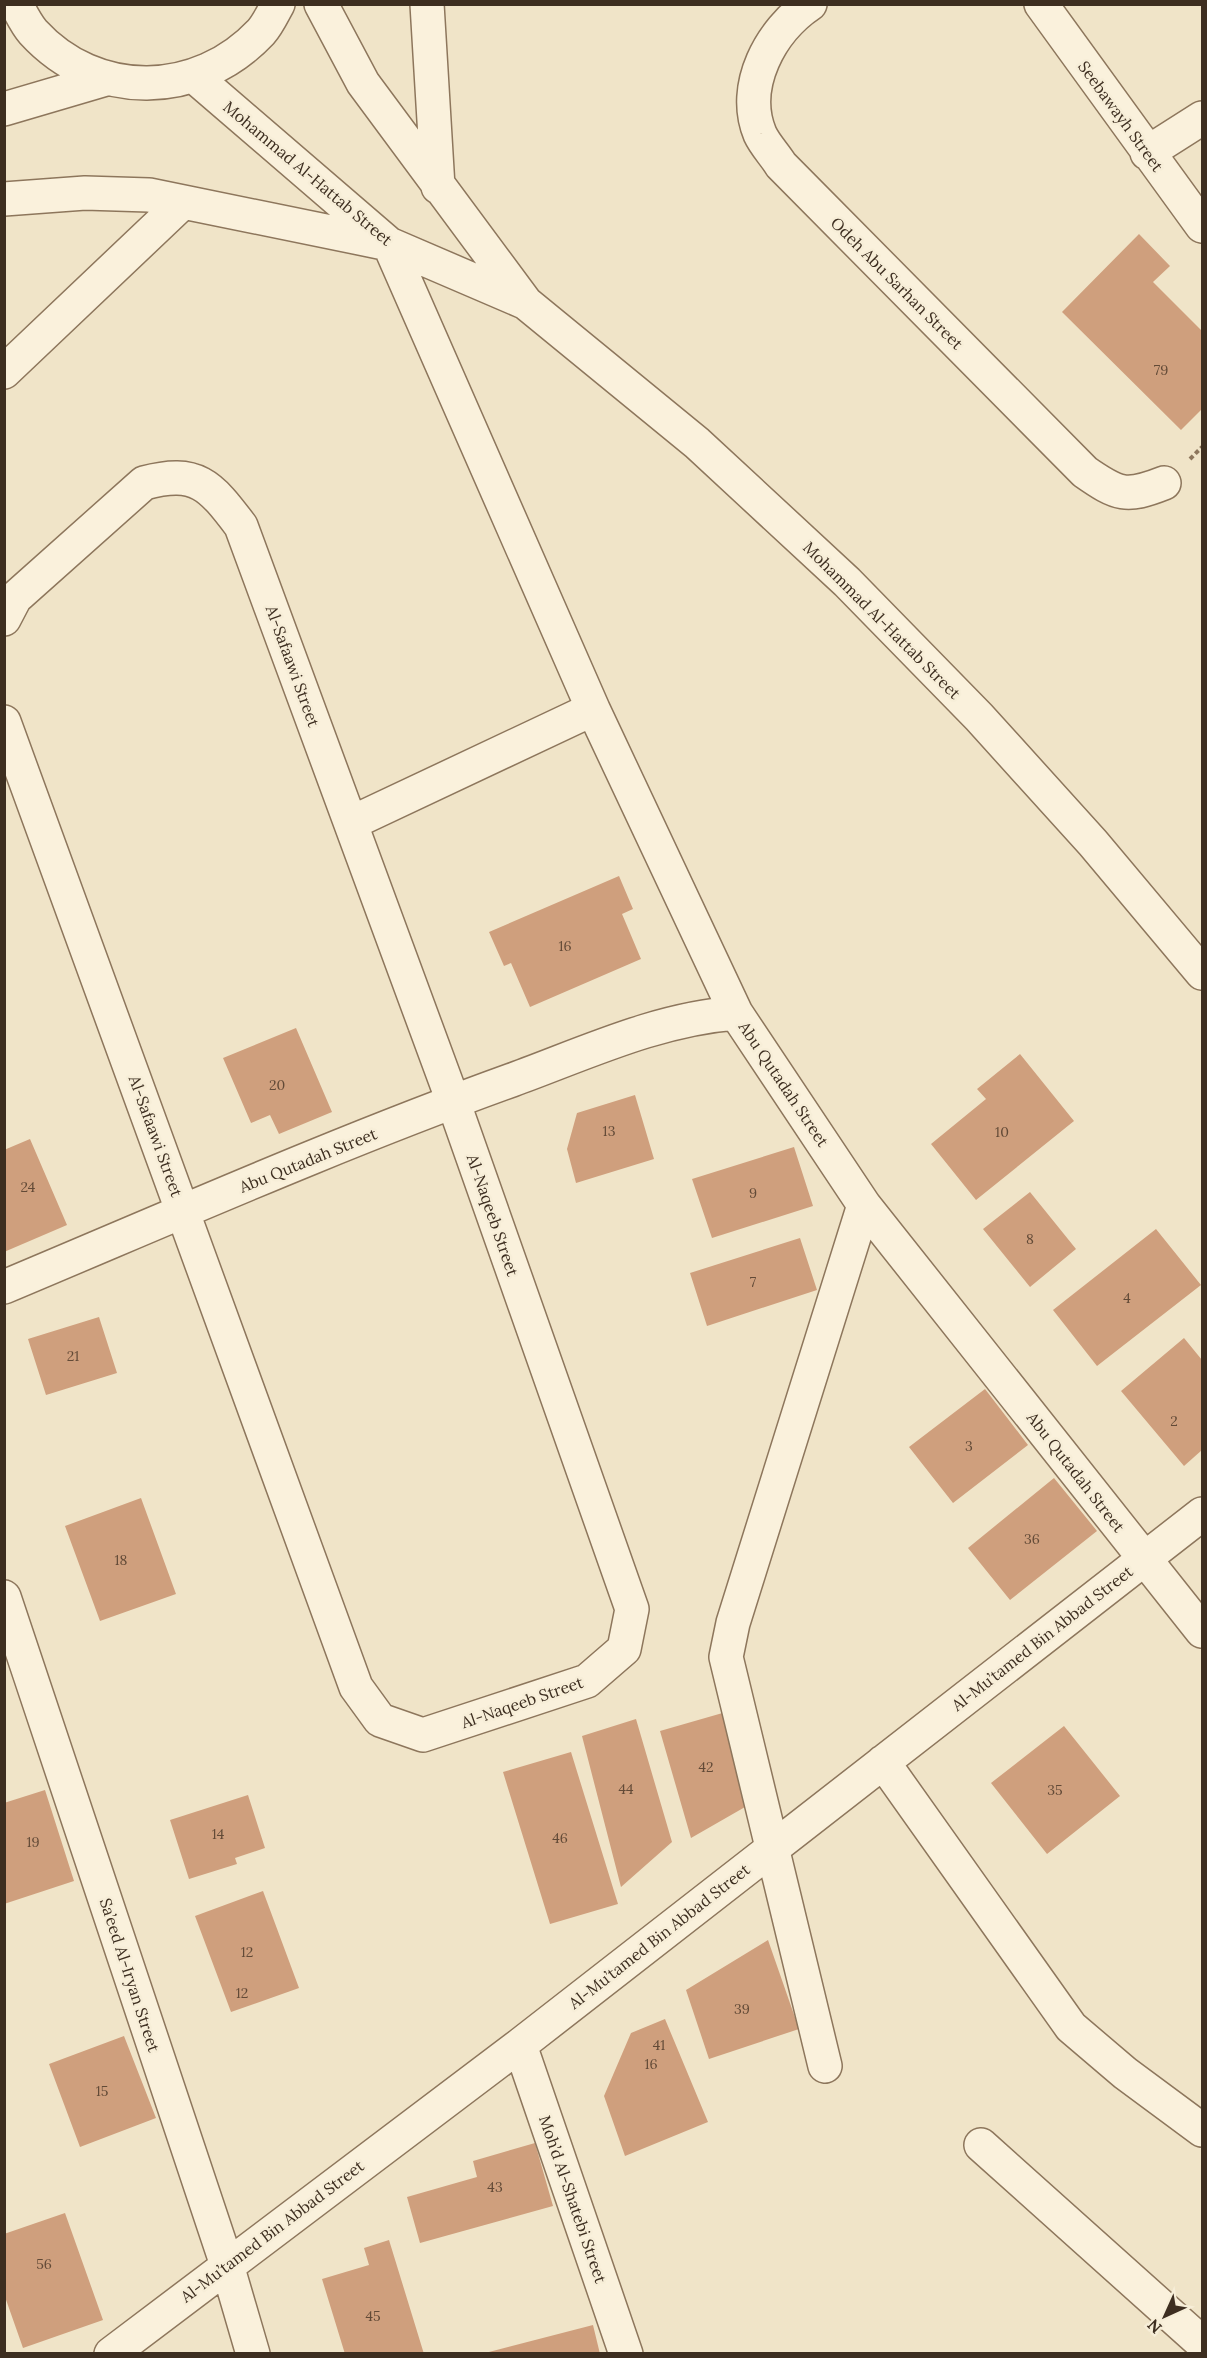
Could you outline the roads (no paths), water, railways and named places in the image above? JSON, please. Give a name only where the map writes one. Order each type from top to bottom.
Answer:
[{"type":"street","points":[[16,4],[32,31],[66,60],[106,79],[151,84],[195,77],[232,58],[262,30],[278,4]]},
{"type":"street","name":"Mohammad Al-Hattab Street","points":[[321,4],[363,84],[526,303],[697,443],[847,582],[987,725],[1093,843],[1203,973]]},
{"type":"street","points":[[427,4],[438,187]]},
{"type":"street","name":"Odeh Abu Sarhan Street","points":[[810,4],[793,16],[765,53],[753,96],[760,133],[781,165],[1084,472],[1111,490],[1137,493],[1164,483]]},
{"type":"street","name":"Seebawayh Street","points":[[1041,4],[1147,153],[1203,226]]},
{"type":"street","name":"Mohammad Al-Hattab Street","points":[[195,77],[389,244],[526,303]]},
{"type":"street","points":[[4,109],[106,79]]},
{"type":"street","points":[[1147,153],[1203,118]]},
{"type":"street","points":[[4,198],[85,193],[149,195],[389,244],[593,709],[736,1012]]},
{"type":"street","points":[[4,372],[182,203]]},
{"type":"street","name":"Al-Safaawi Street","points":[[4,620],[15,598],[144,483],[169,477],[192,479],[217,494],[241,526],[453,1101]]},
{"type":"street","points":[[351,823],[593,709]]},
{"type":"street","name":"Al-Safaawi Street","points":[[4,722],[184,1211]]},
{"type":"street","name":"Abu Qutadah Street","points":[[4,1287],[453,1101],[660,1025],[697,1016],[736,1012],[864,1205],[1203,1631]]},
{"type":"street","name":"Al-Naqeeb Street","points":[[184,1211],[356,1687],[380,1720],[423,1735],[587,1681],[624,1649],[632,1609],[453,1101]]},
{"type":"street","points":[[825,2066],[726,1657],[737,1612],[864,1205]]},
{"type":"street","name":"Al-Mu’tamed Bin Abbad Street","points":[[111,2354],[520,2045],[1203,1514]]},
{"type":"street","name":"Sa’eed Al-Iryan Street","points":[[4,1597],[227,2265],[253,2354]]},
{"type":"street","points":[[883,1762],[1071,2027],[1125,2073],[1203,2130]]},
{"type":"street","name":"Moh’d Al-Shatebi Street","points":[[520,2045],[626,2354]]},
{"type":"street","points":[[981,2145],[1203,2343]]}]
